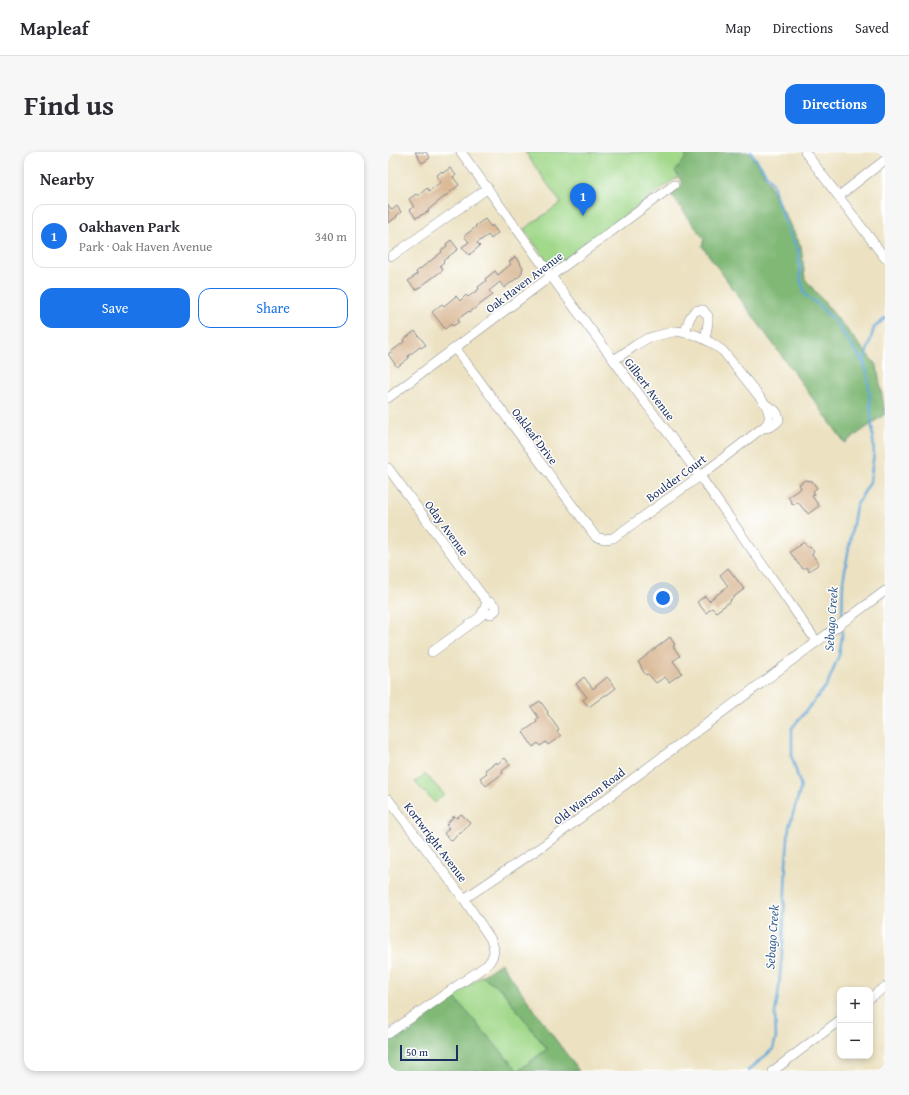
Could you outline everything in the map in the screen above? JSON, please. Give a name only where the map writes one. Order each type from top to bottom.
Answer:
[{"type":"street","name":"Gilbert Avenue","points":[[462,152],[551,276],[700,476],[817,642]]},
{"type":"street","points":[[805,152],[885,258]]},
{"type":"street","points":[[839,196],[885,160]]},
{"type":"street","name":"Oak Haven Avenue","points":[[388,398],[674,185]]},
{"type":"street","points":[[392,256],[488,188]]},
{"type":"street","points":[[685,333],[688,319],[698,310],[703,310],[708,316],[705,339]]},
{"type":"street","name":"Boulder Court","points":[[596,537],[604,539],[613,538],[700,476],[764,427],[768,428],[774,426],[779,420],[778,414],[766,405],[723,351],[696,335],[677,331],[648,338],[614,360]]},
{"type":"street","name":"Oakleaf Drive","points":[[455,348],[596,537]]},
{"type":"street","name":"Oday Avenue","points":[[388,468],[487,602],[482,615],[432,652]]},
{"type":"street","name":"Old Warson Road","points":[[464,899],[544,845],[885,591]]},
{"type":"street","name":"Kortwright Avenue","points":[[388,799],[464,899]]},
{"type":"street","points":[[389,1030],[487,965],[491,960],[494,953],[493,944],[464,899]]},
{"type":"street","points":[[873,996],[885,987]]},
{"type":"street","points":[[773,1071],[837,1022]]},
{"type":"green space","points":[[525,152],[712,152],[558,264],[551,265],[524,229],[561,203]]},
{"type":"green space","points":[[687,152],[748,152],[761,168],[801,246],[805,279],[877,366],[885,414],[845,443],[702,246],[704,239],[670,193],[683,184],[675,171],[685,159]]},
{"type":"green space","points":[[425,774],[444,794],[435,803],[415,782]]},
{"type":"green space","points":[[501,963],[579,1071],[518,1071],[547,1049],[501,989],[482,976]]},
{"type":"green space","points":[[482,976],[501,989],[547,1049],[518,1071],[453,996]]},
{"type":"green space","points":[[453,996],[518,1071],[388,1071],[388,1042]]},
{"type":"building","points":[[415,152],[426,152],[430,158],[422,163]]},
{"type":"building","points":[[450,168],[456,175],[453,177],[459,185],[428,210],[429,211],[416,218],[410,210],[414,207],[409,199],[416,194],[418,196],[427,188],[429,191],[441,182],[436,176],[442,171],[443,173]]},
{"type":"building","points":[[388,205],[392,210],[397,206],[401,212],[396,216],[397,217],[388,223]]},
{"type":"building","points":[[485,219],[498,233],[491,239],[488,235],[477,243],[480,246],[469,255],[462,247],[469,242],[464,236]]},
{"type":"building","points":[[451,240],[458,249],[440,265],[443,270],[416,290],[408,281],[417,274],[416,272],[442,252],[441,250],[447,246],[446,244]]},
{"type":"building","points":[[515,257],[521,263],[520,264],[523,268],[521,275],[504,288],[500,282],[489,291],[493,295],[458,319],[459,322],[453,326],[451,324],[445,329],[432,312],[442,304],[444,306],[456,296],[460,301],[466,295],[468,297],[479,289],[478,287],[486,281],[485,279],[495,271],[498,275],[511,264],[509,262]]},
{"type":"building","points":[[415,331],[426,345],[421,348],[420,347],[408,356],[409,358],[397,367],[388,354],[404,342],[403,340]]},
{"type":"building","points":[[805,480],[812,481],[817,488],[813,491],[815,494],[812,496],[819,506],[808,514],[798,502],[793,505],[788,497],[801,488],[799,484]]},
{"type":"building","points":[[804,542],[808,548],[810,546],[814,552],[812,554],[819,564],[809,571],[806,567],[803,569],[799,565],[790,552]]},
{"type":"building","points":[[728,568],[744,589],[716,612],[712,608],[706,613],[697,602],[705,596],[709,601],[728,586],[720,575]]},
{"type":"building","points":[[670,637],[675,645],[673,646],[680,656],[673,661],[682,673],[669,682],[665,677],[656,683],[648,674],[646,675],[638,662]]},
{"type":"building","points":[[584,677],[593,689],[607,677],[616,688],[589,707],[583,700],[587,697],[576,684]]},
{"type":"building","points":[[540,701],[559,730],[557,732],[561,736],[548,745],[546,742],[540,746],[538,743],[533,747],[523,732],[537,722],[536,720],[539,718],[531,707]]},
{"type":"building","points":[[505,758],[510,765],[502,771],[503,773],[486,786],[480,778],[487,773],[485,770],[496,762],[497,764]]},
{"type":"building","points":[[461,814],[470,822],[452,841],[444,834],[449,828],[446,825],[454,816],[457,818]]},
{"type":"waterway","points":[[751,152],[773,184],[777,200],[789,232],[798,250],[801,281],[806,296],[818,304],[836,323],[864,365]]},
{"type":"waterway","name":"Sebago Creek","points":[[842,620],[843,582],[856,506],[870,482],[874,453],[865,358],[874,328],[885,318]]},
{"type":"waterway","name":"Sebago Creek","points":[[748,1071],[773,1049],[776,1038],[775,1013],[783,943],[789,827],[801,787],[792,757],[792,728],[827,685],[839,655],[842,627]]},
{"type":"place","name":"Oakhaven Park","points":[[583,216]]}]
